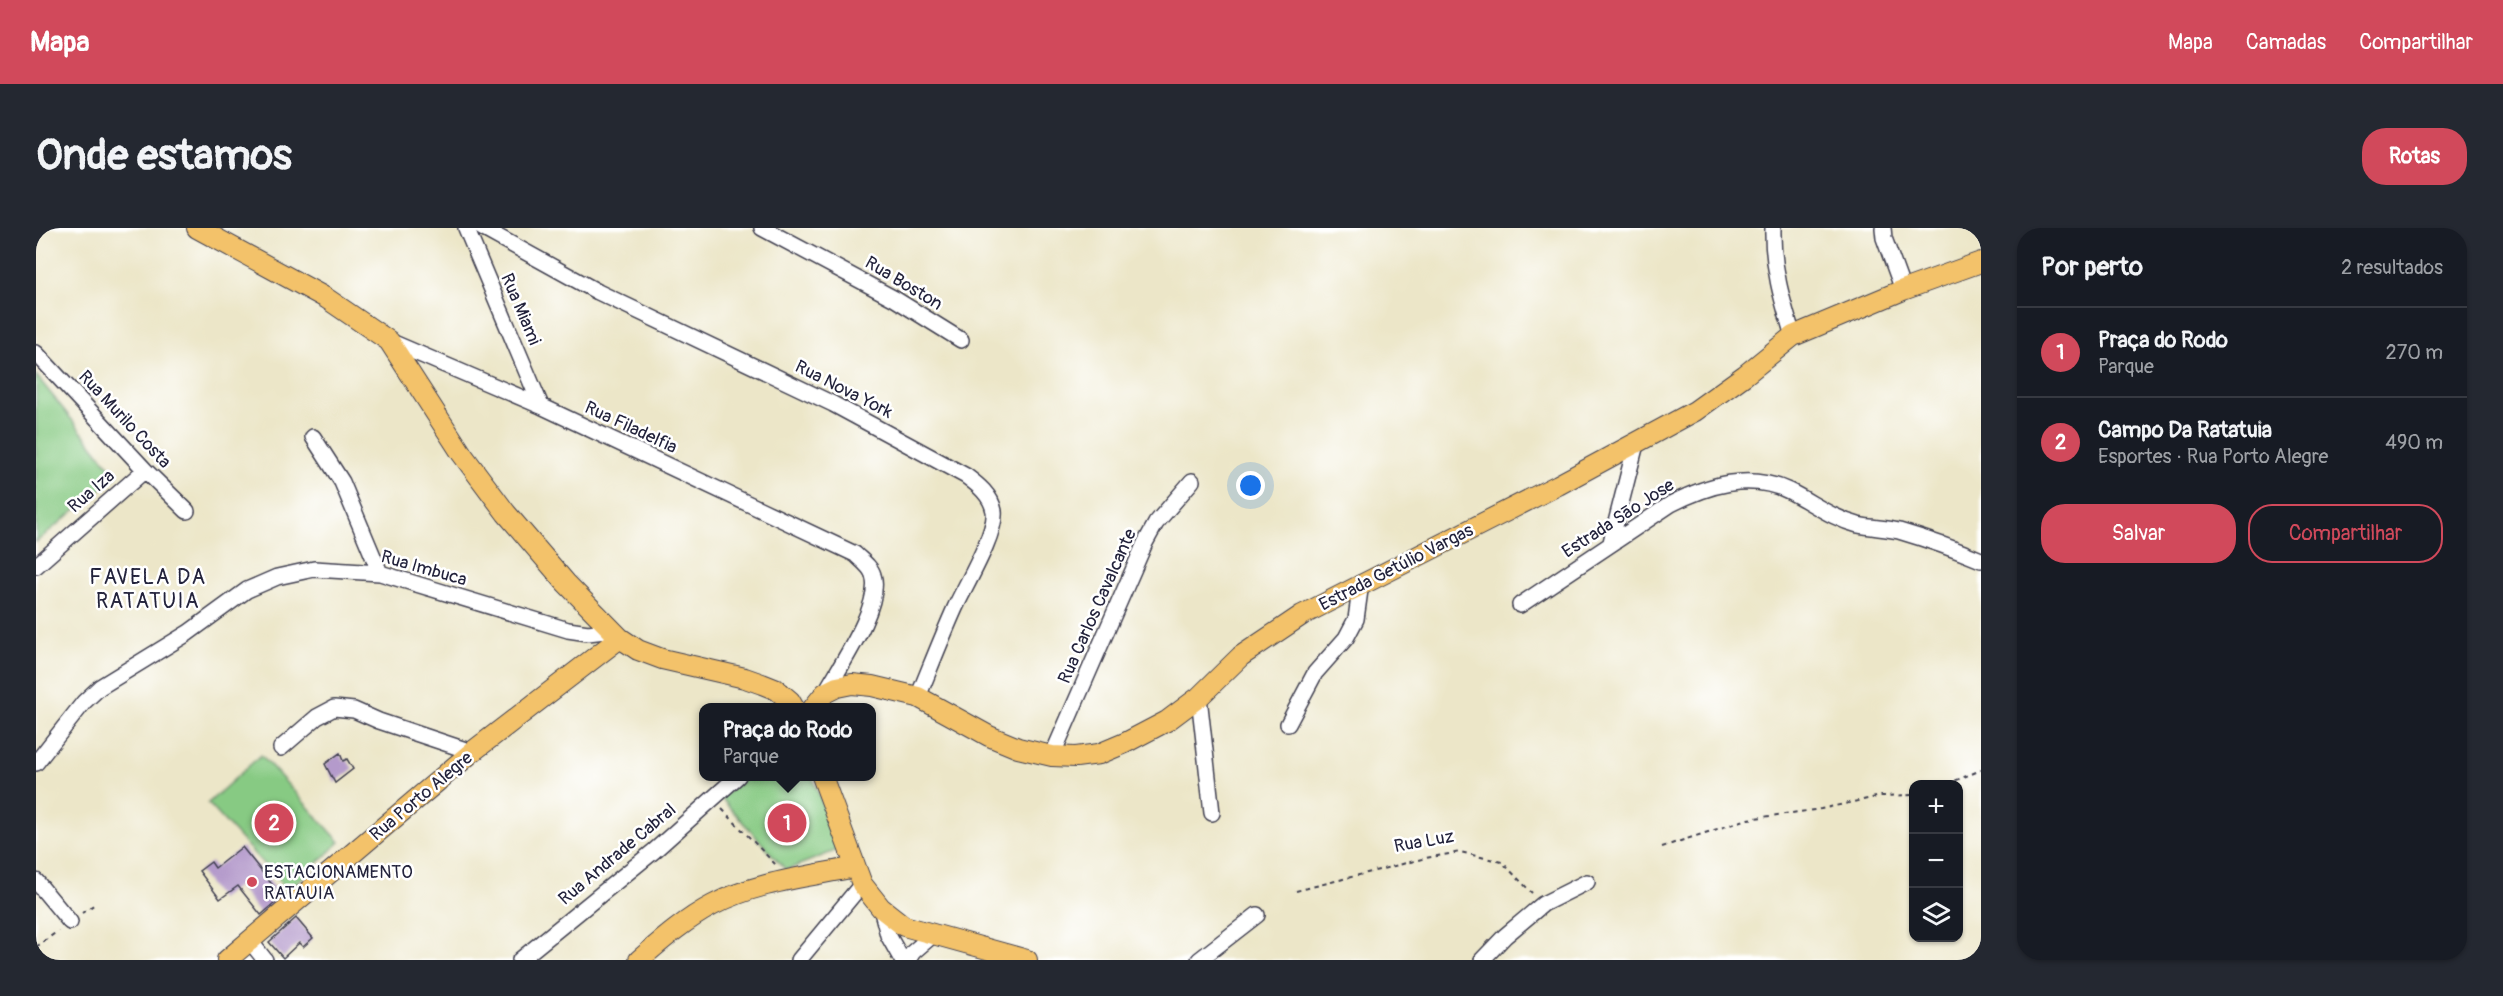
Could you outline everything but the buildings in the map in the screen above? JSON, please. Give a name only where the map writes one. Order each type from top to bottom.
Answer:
[{"type":"main road","points":[[197,228],[326,298],[388,341],[462,454],[506,513],[566,583],[616,634],[638,650],[762,684],[777,690],[791,703]]},
{"type":"main road","name":"Estrada Getúlio Vargas","points":[[819,700],[837,687],[852,684],[872,686],[918,697],[1018,748],[1052,756],[1076,757],[1099,754],[1167,721],[1199,697],[1241,656],[1270,635],[1361,583],[1635,444],[1695,411],[1793,336],[1903,290],[1981,262]]},
{"type":"main road","name":"Rua Porto Alegre","points":[[227,960],[472,752],[616,634]]},
{"type":"main road","points":[[823,781],[858,875],[881,908],[904,926],[1027,960]]},
{"type":"main road","points":[[639,960],[687,921],[714,905],[788,878],[858,875]]},
{"type":"street","name":"Rua Miami","points":[[466,228],[541,406]]},
{"type":"street","name":"Rua Nova York","points":[[482,228],[598,292],[833,404],[966,476],[980,486],[991,500],[994,513],[988,540],[955,609],[918,697]]},
{"type":"street","name":"Rua Boston","points":[[762,228],[885,294],[961,340]]},
{"type":"street","points":[[1773,228],[1777,282],[1793,336]]},
{"type":"street","points":[[1883,228],[1884,238],[1903,290]]},
{"type":"street","name":"Rua Filadelfia","points":[[388,341],[541,406],[855,554],[873,573],[876,588],[872,608],[819,700]]},
{"type":"street","name":"Rua Murilo Costa","points":[[36,353],[145,470],[187,511]]},
{"type":"street","points":[[313,436],[342,482],[380,573]]},
{"type":"street","points":[[1611,542],[1635,444]]},
{"type":"street","name":"Rua Iza","points":[[36,566],[145,470]]},
{"type":"street","name":"Rua Carlos Cavalcante","points":[[1052,756],[1145,543],[1156,523],[1192,481]]},
{"type":"street","name":"Estrada Sāo Jose","points":[[1520,605],[1671,504],[1698,491],[1720,484],[1754,481],[1773,484],[1831,516],[1860,525],[1898,531],[1981,560]]},
{"type":"street","name":"Rua Imbuca","points":[[36,763],[84,702],[100,687],[188,633],[247,590],[277,577],[314,569],[380,573],[568,630],[616,634]]},
{"type":"street","points":[[1288,724],[1315,673],[1346,638],[1356,619],[1361,583]]},
{"type":"street","points":[[1199,697],[1212,813]]},
{"type":"street","points":[[281,748],[317,717],[334,708],[354,710],[379,721],[472,752]]},
{"type":"street","name":"Rua Andrade Cabral","points":[[520,960],[654,851],[733,781]]},
{"type":"street","points":[[799,960],[858,875]]},
{"type":"street","points":[[36,881],[70,922]]},
{"type":"street","points":[[1482,960],[1505,936],[1543,904],[1587,882]]},
{"type":"street","points":[[881,908],[888,935],[902,960]]},
{"type":"street","points":[[1199,960],[1257,915]]},
{"type":"street","points":[[908,960],[913,952],[934,934]]},
{"type":"street","points":[[249,941],[265,960]]},
{"type":"path","points":[[1957,780],[1981,770]]},
{"type":"path","points":[[1662,847],[1755,817],[1800,813],[1881,796],[1909,795]]},
{"type":"path","points":[[713,799],[788,878]]},
{"type":"path","name":"Rua Luz","points":[[1296,891],[1426,858],[1460,852],[1502,862],[1543,904]]},
{"type":"green space","points":[[36,375],[117,476],[36,542]]},
{"type":"green space","points":[[261,755],[340,842],[288,891],[208,803]]},
{"type":"green space","points":[[742,781],[814,781],[840,849],[786,870],[721,798]]},
{"type":"place","name":"Campo Da Ratatuia","points":[[274,823]]},
{"type":"place","name":"Praça do Rodo","points":[[787,823]]},
{"type":"place","name":"ESTACIONAMENTO RATAUIA","points":[[252,882]]},
{"type":"district","name":"FAVELA DA RATATUIA","points":[[148,589]]}]
